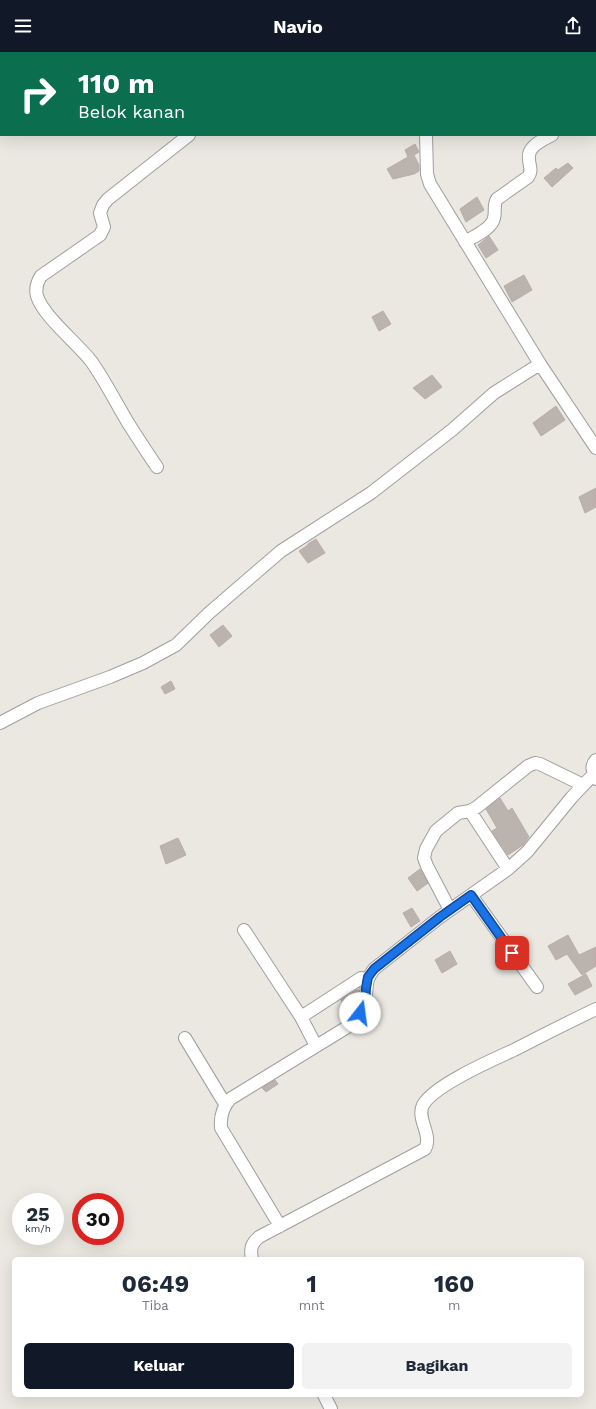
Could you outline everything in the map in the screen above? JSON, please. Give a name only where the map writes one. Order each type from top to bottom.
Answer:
[{"type":"street","points":[[157,467],[130,426],[100,375],[77,345],[48,314],[37,296],[36,289],[37,282],[41,276],[100,234],[104,227],[100,213],[103,205],[108,199],[188,136]]},
{"type":"street","points":[[426,136],[427,174],[430,184],[540,364],[596,448]]},
{"type":"street","points":[[465,242],[489,226],[495,217],[495,202],[497,199],[528,177],[531,167],[529,157],[532,149],[535,145],[550,136]]},
{"type":"street","points":[[0,723],[38,703],[110,677],[143,663],[176,645],[209,613],[281,551],[371,493],[452,430],[494,394],[540,364]]},
{"type":"street","points":[[280,1226],[221,1128],[221,1117],[225,1104],[230,1099],[349,1026],[357,1019],[365,1003],[368,980],[374,969],[450,910],[508,869],[527,852],[572,797],[583,785],[595,777],[592,767],[596,760]]},
{"type":"street","points":[[450,910],[424,858],[426,849],[436,831],[458,813],[470,812],[528,766],[535,763],[583,785]]},
{"type":"street","points":[[470,812],[508,869]]},
{"type":"street","points":[[471,895],[537,987]]},
{"type":"street","points":[[244,930],[301,1017],[316,1046]]},
{"type":"street","points":[[301,1017],[361,978],[368,980]]},
{"type":"street","points":[[252,1257],[252,1243],[259,1237],[425,1149],[428,1144],[421,1114],[422,1106],[435,1092],[462,1075],[596,1009]]},
{"type":"street","points":[[185,1038],[225,1104]]},
{"type":"street","points":[[325,1397],[331,1409]]},
{"type":"building","points":[[415,144],[419,152],[414,155],[419,165],[419,171],[414,174],[393,179],[387,169],[408,157],[405,150]]},
{"type":"building","points":[[568,163],[573,168],[552,187],[544,178],[556,168],[558,170]]},
{"type":"building","points":[[477,197],[484,210],[466,222],[460,209]]},
{"type":"building","points":[[489,236],[498,250],[486,258],[478,245]]},
{"type":"building","points":[[524,275],[532,290],[512,302],[504,286]]},
{"type":"building","points":[[383,311],[391,324],[379,331],[372,317]]},
{"type":"building","points":[[432,375],[442,387],[425,399],[413,388]]},
{"type":"building","points":[[556,406],[565,420],[541,436],[533,423]]},
{"type":"building","points":[[596,488],[596,507],[585,513],[579,497]]},
{"type":"building","points":[[316,539],[325,553],[308,563],[299,551]]},
{"type":"building","points":[[223,625],[232,636],[219,647],[210,635]]},
{"type":"building","points":[[171,681],[175,689],[165,694],[161,687]]},
{"type":"building","points":[[500,798],[508,811],[512,808],[529,837],[523,845],[508,855],[492,831],[497,828],[486,809]]},
{"type":"building","points":[[178,838],[186,855],[166,864],[160,846]]},
{"type":"building","points":[[420,869],[428,883],[417,891],[408,878]]},
{"type":"building","points":[[412,908],[420,921],[411,927],[403,913]]},
{"type":"building","points":[[568,935],[579,955],[596,947],[596,966],[582,975],[567,954],[556,960],[548,946]]},
{"type":"building","points":[[450,951],[457,964],[442,973],[435,960]]},
{"type":"building","points":[[586,974],[592,986],[575,995],[568,984]]},
{"type":"building","points":[[358,989],[358,1000],[354,1003],[355,1005],[347,1011],[341,1000]]},
{"type":"building","points":[[275,1080],[278,1084],[266,1092],[262,1088]]},
{"type":"route","points":[[360,1013],[365,1003],[368,977],[374,969],[440,917],[471,895],[512,953]]}]
